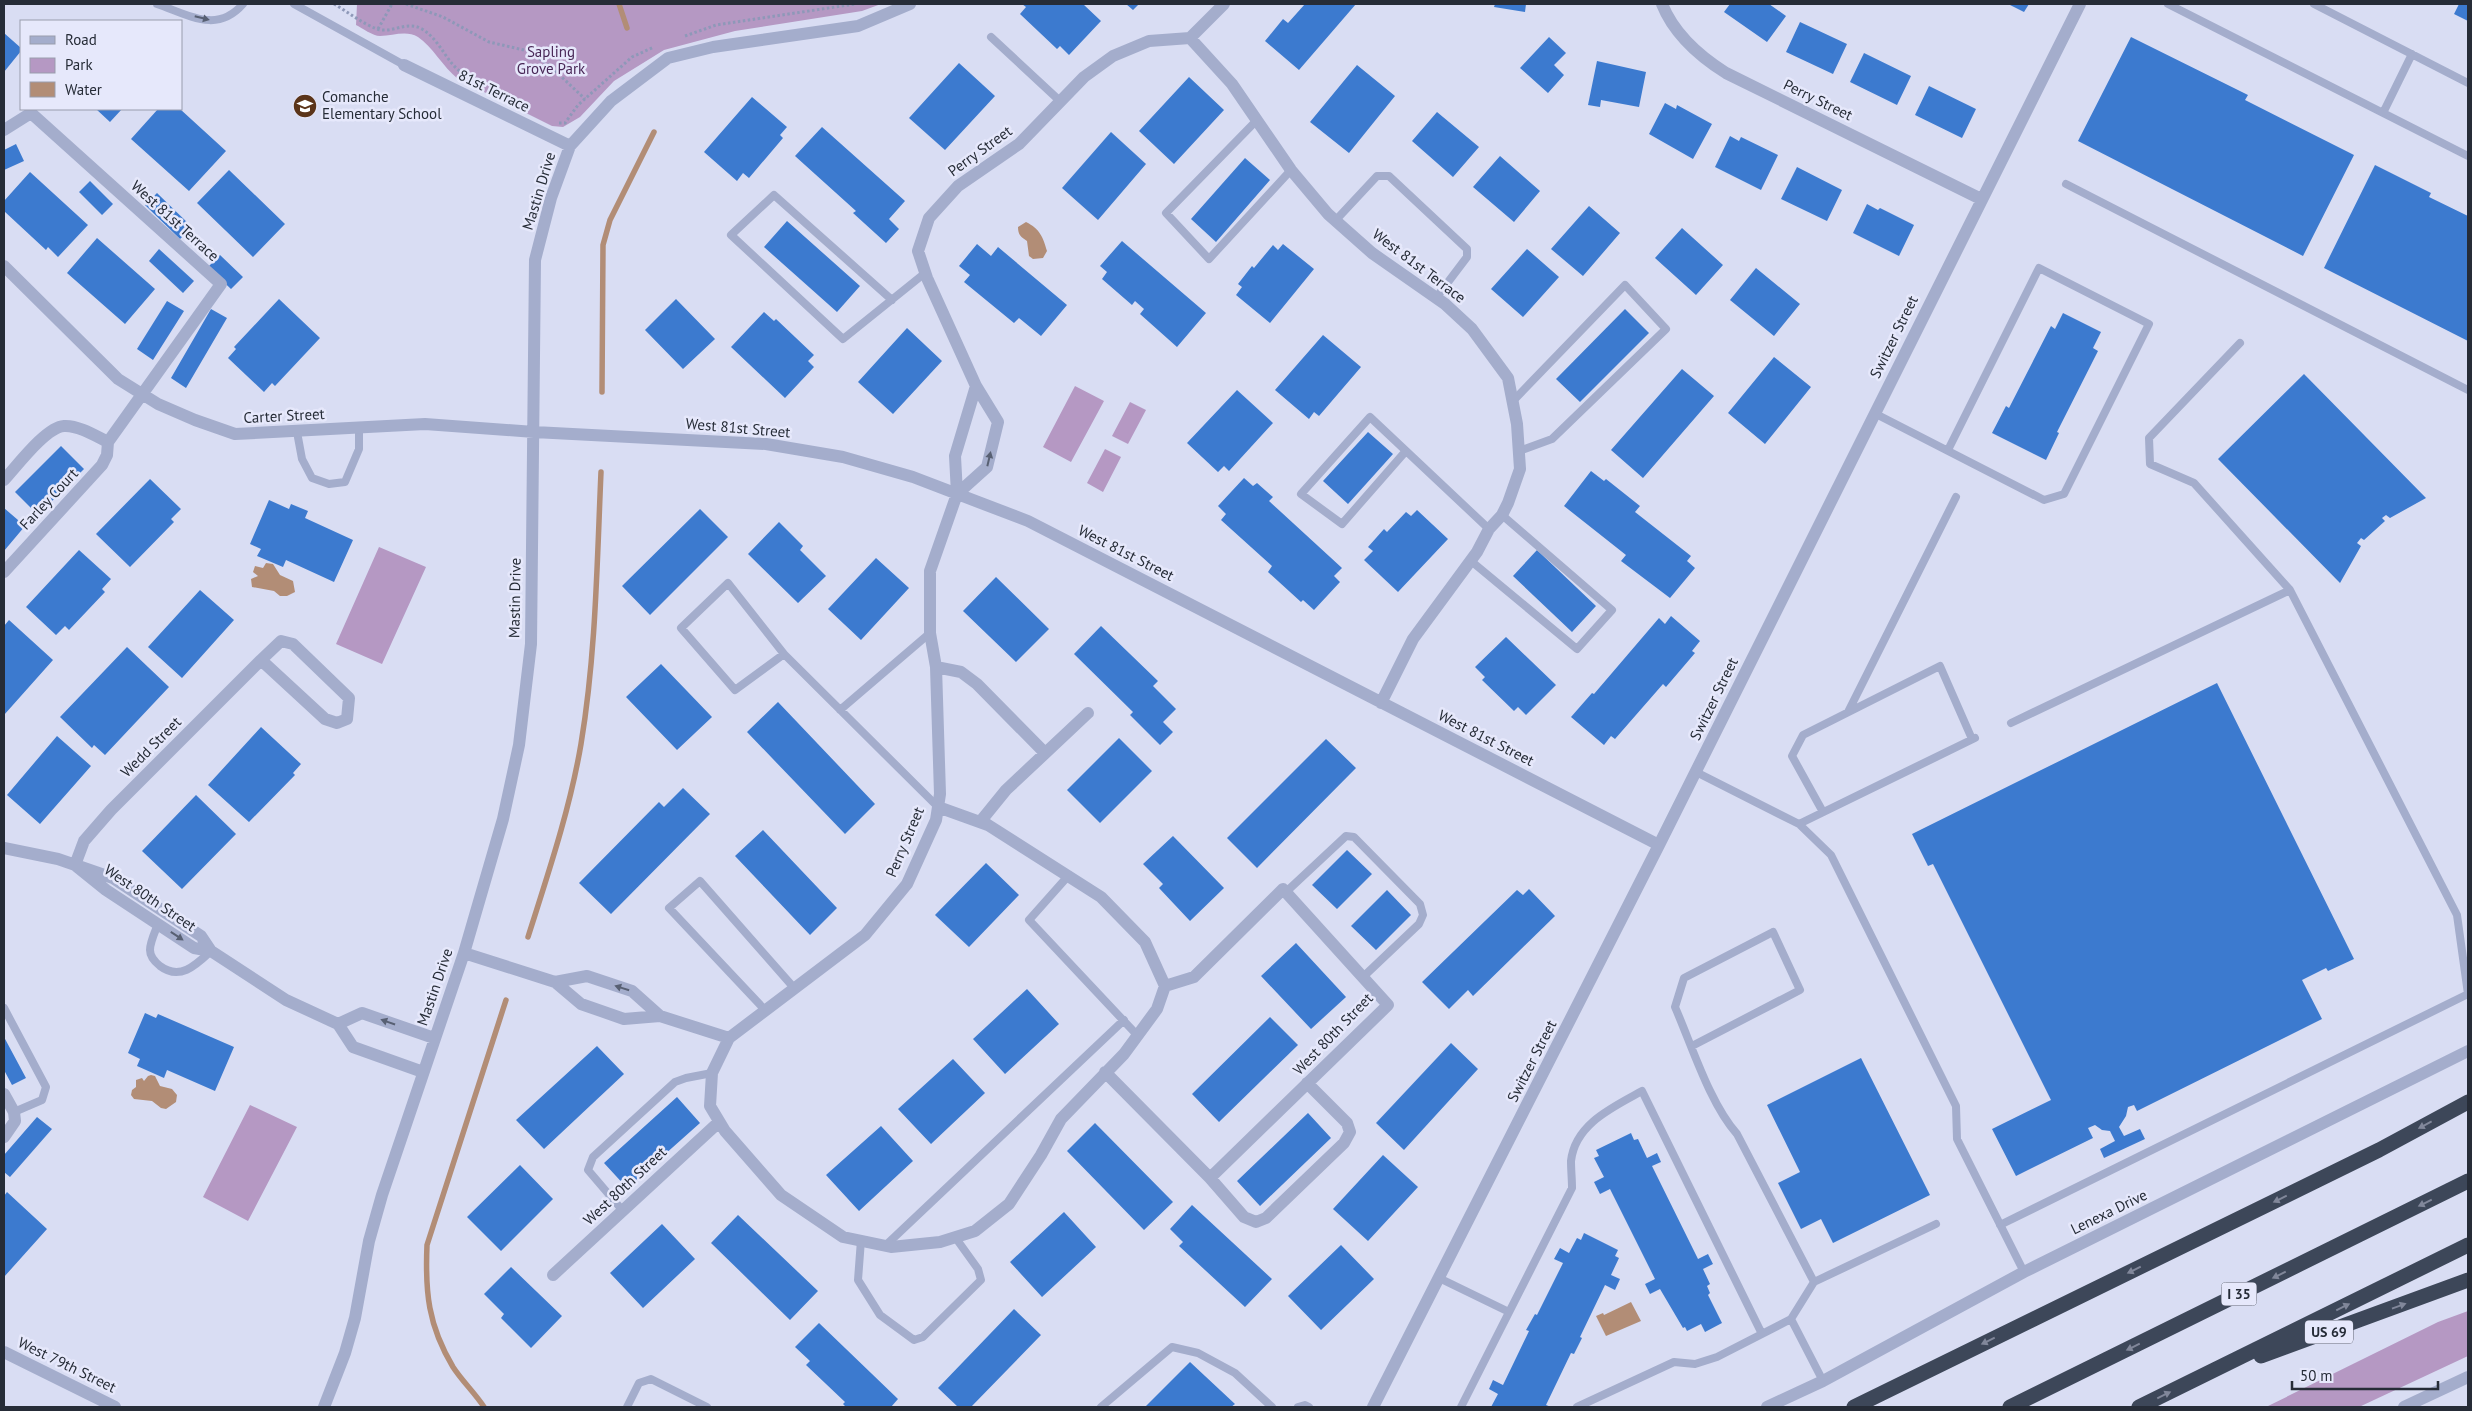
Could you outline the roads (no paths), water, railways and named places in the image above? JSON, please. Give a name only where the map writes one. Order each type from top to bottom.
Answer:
[{"type":"highway","points":[[1854,1407],[2371,1154],[2468,1102]]},
{"type":"highway","name":"I 35","points":[[2010,1407],[2468,1181]]},
{"type":"highway","points":[[2139,1407],[2468,1245]]},
{"type":"highway","name":"US 69","points":[[2189,1382],[2468,1280]]},
{"type":"street","name":"Mastin Drive","points":[[324,1407],[345,1353],[355,1318],[369,1241],[434,1038],[464,953],[503,819],[519,745],[531,644],[535,260],[551,198],[570,146],[611,101],[668,58],[713,47],[858,26],[910,4]]},
{"type":"street","points":[[1190,38],[1224,4]]},
{"type":"street","name":"Perry Street","points":[[1662,4],[1669,21],[1687,42],[1711,63],[1726,73],[1981,200]]},
{"type":"street","name":"Switzer Street","points":[[1374,1407],[1696,772],[2080,4]]},
{"type":"street","name":"Perry Street","points":[[958,494],[987,467],[998,422],[976,386],[925,273],[918,251],[929,218],[958,186],[1019,144],[1084,77],[1113,56],[1149,41],[1190,38]]},
{"type":"street","name":"West 81st Terrace","points":[[1190,38],[1232,84],[1291,170],[1335,220],[1372,253],[1436,298],[1472,329],[1508,378],[1513,402],[1520,469],[1502,515],[1490,529],[1471,560],[1413,639],[1382,704]]},
{"type":"street","name":"81st Terrace","points":[[404,65],[570,146]]},
{"type":"street","name":"West 81st Terrace","points":[[4,130],[31,112],[221,284],[141,393]]},
{"type":"street","name":"Carter Street","points":[[4,266],[118,379],[141,393],[195,420],[235,434],[426,424],[534,432]]},
{"type":"street","name":"Perry Street","points":[[730,1038],[865,936],[907,884],[936,820],[940,794],[936,666],[930,634],[930,570],[958,494],[955,456],[976,386]]},
{"type":"street","name":"Farley Court","points":[[4,572],[102,465],[107,455],[108,442],[141,393]]},
{"type":"street","points":[[4,480],[53,428],[66,425],[88,432],[108,442]]},
{"type":"street","name":"West 81st Street","points":[[534,432],[766,444],[843,457],[913,477],[1028,521],[1659,845]]},
{"type":"street","name":"Wedd Street","points":[[75,865],[84,841],[111,810],[261,660],[280,642],[293,644],[349,698],[347,719],[337,723],[325,720],[261,660]]},
{"type":"street","points":[[936,666],[961,672],[977,684],[1045,754]]},
{"type":"street","points":[[980,822],[1006,790],[1088,713]]},
{"type":"street","points":[[464,953],[555,982],[581,1004],[624,1019],[660,1016],[730,1038],[712,1073],[710,1106],[725,1131],[780,1195],[843,1237],[891,1247],[940,1242],[955,1238],[975,1231],[1009,1204],[1041,1155],[1061,1119],[1124,1054],[1158,1009],[1165,986],[1145,942],[1101,897],[980,822],[938,807]]},
{"type":"street","name":"West 80th Street","points":[[4,848],[30,852],[113,878],[201,936],[211,951]]},
{"type":"street","name":"West 80th Street","points":[[75,865],[106,890],[194,948],[211,951],[286,1000],[338,1024]]},
{"type":"street","points":[[1165,986],[1194,977],[1283,889],[1286,892]]},
{"type":"street","name":"West 80th Street","points":[[1210,1178],[1388,1005],[1286,892]]},
{"type":"street","points":[[158,924],[166,912]]},
{"type":"street","points":[[555,982],[587,976],[632,991],[660,1016]]},
{"type":"street","points":[[423,1072],[353,1047],[338,1024],[362,1013],[434,1038]]},
{"type":"street","name":"Lenexa Drive","points":[[1767,1407],[1824,1381],[2024,1272],[2468,1051]]},
{"type":"street","points":[[1105,1072],[1210,1178],[1244,1217],[1256,1222],[1266,1218],[1336,1150],[1350,1132],[1347,1124],[1308,1083]]},
{"type":"street","points":[[4,1094],[14,1112],[15,1121],[4,1137]]},
{"type":"street","name":"West 80th Street","points":[[553,1275],[719,1122]]},
{"type":"street","name":"West 79th Street","points":[[4,1352],[115,1407]]},
{"type":"street","points":[[2404,1407],[2468,1377]]},
{"type":"lane","points":[[157,4],[206,21],[223,20],[236,12],[243,4]]},
{"type":"lane","points":[[294,4],[404,65]]},
{"type":"lane","points":[[2168,4],[2468,156]]},
{"type":"lane","points":[[2314,4],[2468,83]]},
{"type":"lane","points":[[991,37],[1061,102]]},
{"type":"lane","points":[[2383,113],[2412,54]]},
{"type":"lane","points":[[1257,120],[1166,213],[1209,259],[1291,170]]},
{"type":"lane","points":[[1335,220],[1377,176],[1389,176],[1467,249],[1467,256],[1436,298]]},
{"type":"lane","points":[[2066,184],[2468,390]]},
{"type":"lane","points":[[892,300],[774,195],[732,235],[844,339],[892,300],[925,273]]},
{"type":"lane","points":[[1874,413],[2044,500],[2064,494],[2149,324],[2038,268],[1948,450]]},
{"type":"lane","points":[[1513,402],[1625,284],[1666,329],[1552,438],[1519,451]]},
{"type":"lane","points":[[2000,1226],[2468,994],[2457,915],[2290,590],[2194,483],[2150,464],[2149,438],[2240,343]]},
{"type":"lane","points":[[1405,452],[1342,524],[1301,494],[1370,417],[1405,452],[1490,529]]},
{"type":"lane","points":[[297,432],[302,459],[312,478],[329,484],[345,482],[359,449],[359,428]]},
{"type":"lane","points":[[1848,712],[1956,497]]},
{"type":"lane","points":[[1471,560],[1578,649],[1612,610],[1502,515]]},
{"type":"lane","points":[[784,654],[735,690],[681,628],[728,583],[784,654],[938,807]]},
{"type":"lane","points":[[2011,723],[2290,590]]},
{"type":"lane","points":[[840,710],[930,634]]},
{"type":"lane","points":[[1799,824],[1974,738],[1940,666],[1803,735],[1792,756],[1823,812]]},
{"type":"lane","points":[[1696,772],[1799,824],[1831,855],[1956,1106],[1957,1139],[2024,1272]]},
{"type":"lane","points":[[1286,892],[1346,836],[1354,837],[1420,904],[1423,915],[1419,924],[1363,977]]},
{"type":"lane","points":[[1069,876],[1029,920],[1138,1036]]},
{"type":"lane","points":[[765,1010],[669,908],[700,882],[795,989]]},
{"type":"lane","points":[[158,924],[150,951],[153,960],[164,969],[177,973],[187,970],[211,951]]},
{"type":"lane","points":[[1692,1046],[1800,990],[1772,932],[1684,978],[1675,1007],[1724,1120],[1737,1134],[1814,1282]]},
{"type":"lane","points":[[4,1008],[46,1087],[42,1100],[14,1112]]},
{"type":"lane","points":[[885,1246],[1124,1020]]},
{"type":"lane","points":[[623,1211],[588,1170],[593,1157],[675,1082],[712,1073]]},
{"type":"lane","points":[[1461,1407],[1572,1188],[1572,1160],[1576,1145],[1600,1114],[1642,1091],[1762,1334]]},
{"type":"lane","points":[[1577,1407],[1674,1362],[1695,1364],[1717,1357],[1791,1319],[1814,1282],[1936,1224]]},
{"type":"lane","points":[[861,1240],[858,1280],[880,1315],[914,1340],[923,1337],[982,1280],[978,1269],[955,1238]]},
{"type":"lane","points":[[1439,1278],[1509,1312]]},
{"type":"lane","points":[[1791,1319],[1824,1381]]},
{"type":"lane","points":[[1101,1407],[1172,1346],[1198,1353],[1235,1372],[1272,1407]]},
{"type":"lane","points":[[627,1407],[639,1383],[652,1379],[707,1407]]},
{"type":"lane","points":[[1298,1407],[1305,1405],[1309,1407]]},
{"type":"water","points":[[1026,222],[1038,231],[1042,238],[1047,251],[1043,258],[1033,259],[1029,256],[1027,241],[1020,235],[1018,230],[1018,227]]},
{"type":"water","points":[[266,563],[273,564],[280,575],[293,581],[295,592],[287,596],[280,596],[274,591],[252,587],[251,579],[258,576],[253,572],[255,566],[263,568]]},
{"type":"water","points":[[151,1075],[155,1076],[160,1086],[172,1089],[177,1095],[176,1102],[166,1109],[161,1108],[152,1101],[134,1099],[131,1095],[132,1090],[136,1087],[136,1080],[142,1078],[144,1081]]},
{"type":"water","points":[[1631,1302],[1641,1321],[1606,1336],[1596,1316],[1603,1313],[1604,1315]]},
{"type":"waterway","points":[[619,4],[627,28]]},
{"type":"waterway","points":[[602,392],[603,245],[610,220],[654,132]]},
{"type":"waterway","points":[[528,937],[565,817],[581,744],[593,642],[601,472]]},
{"type":"waterway","points":[[484,1407],[453,1367],[438,1337],[433,1322],[428,1293],[427,1245],[506,1000]]},
{"type":"place","name":"Comanche Elementary School","points":[[305,106]]},
{"type":"park label","name":"Sapling Grove Park","points":[[551,60]]}]
